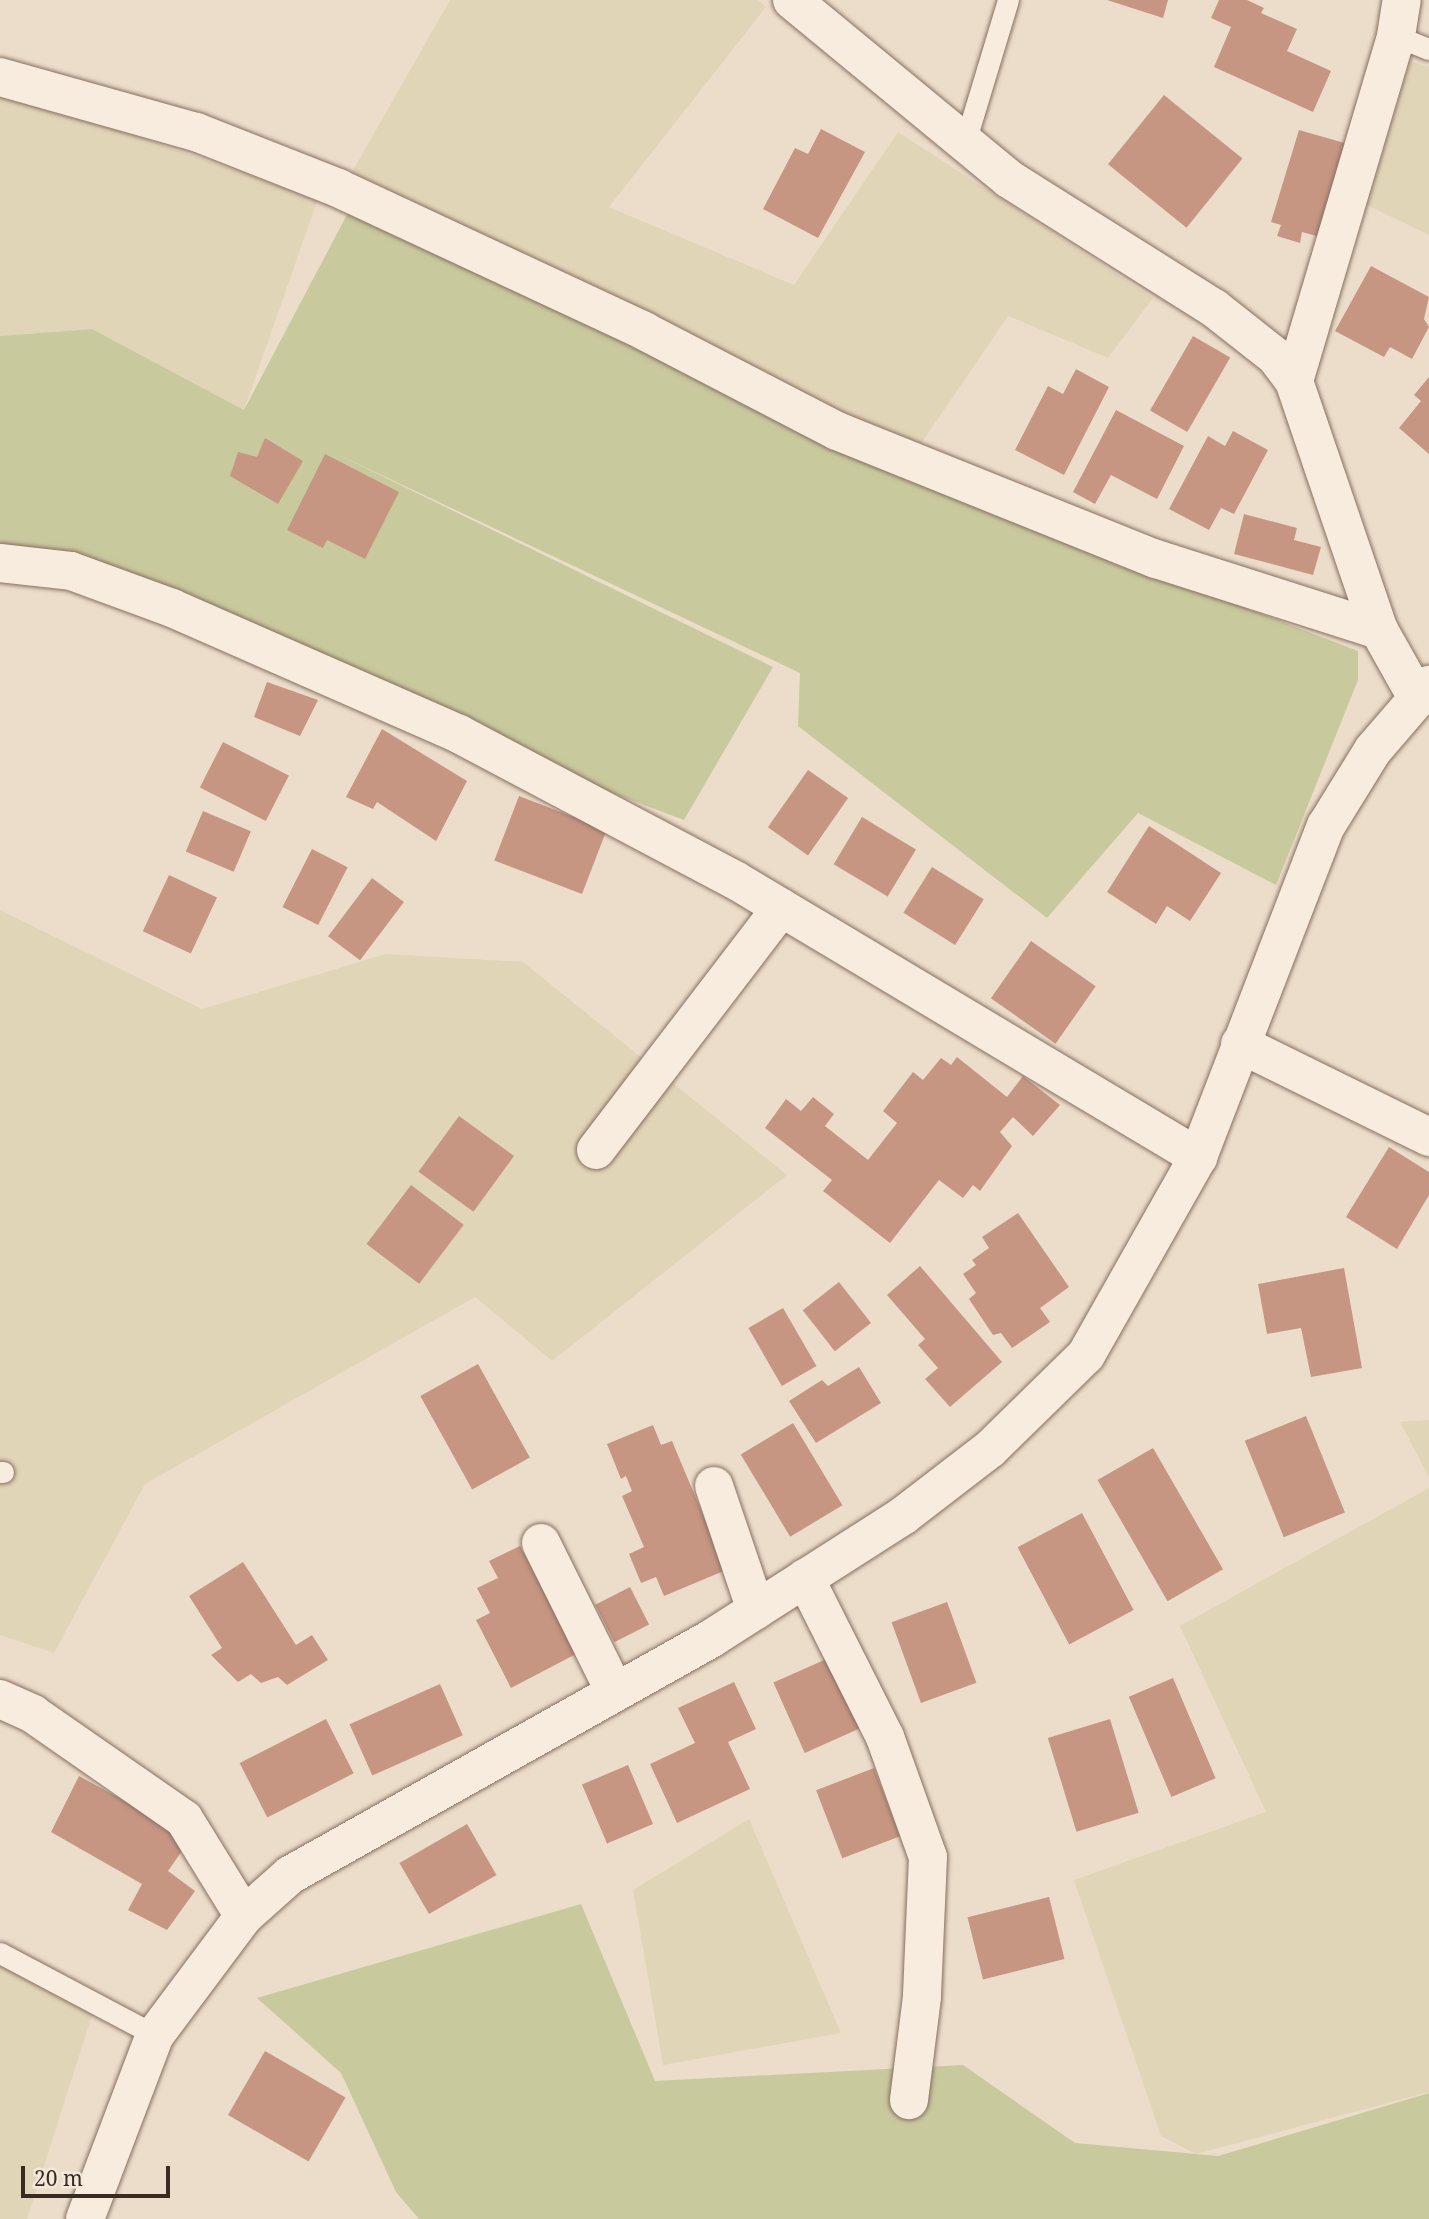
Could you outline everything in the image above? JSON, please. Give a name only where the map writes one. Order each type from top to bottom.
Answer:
[{"type":"street","points":[[85,2219],[155,2035],[244,1916],[289,1875],[756,1610],[904,1515],[990,1449],[1086,1355],[1198,1157],[1326,826],[1373,750],[1422,691],[1379,630],[1294,381],[1276,357],[1214,308],[1009,179],[966,139],[792,0]]},
{"type":"street","points":[[1294,381],[1409,28]]},
{"type":"street","points":[[0,77],[197,132],[338,188],[644,331],[836,431],[1156,559],[1379,630]]},
{"type":"street","points":[[0,563],[71,571],[159,603],[459,734],[781,908],[1198,1157]]},
{"type":"street","points":[[596,1150],[781,908]]},
{"type":"street","points":[[1240,1044],[1429,1137]]},
{"type":"street","points":[[714,1486],[756,1610]]},
{"type":"street","points":[[541,1543],[615,1692]]},
{"type":"street","points":[[805,1578],[885,1737],[928,1857],[922,1997],[909,2100]]},
{"type":"street","points":[[0,1699],[33,1714],[184,1819],[244,1916]]},
{"type":"lane","points":[[966,139],[1008,0]]},
{"type":"lane","points":[[0,1952],[155,2035]]},
{"type":"shaded area","points":[[450,0],[758,0],[766,7],[609,207],[794,285],[898,132],[1153,298],[1108,358],[1008,316],[918,448],[352,172]]},
{"type":"shaded area","points":[[1410,61],[1429,67],[1429,235],[1367,205]]},
{"type":"shaded area","points":[[0,89],[318,199],[244,410],[92,329],[0,336]]},
{"type":"shaded area","points":[[0,910],[202,1009],[386,954],[523,962],[787,1175],[552,1361],[475,1297],[145,1484],[54,1653],[0,1635]]},
{"type":"shaded area","points":[[1429,1420],[1429,1477],[1400,1422]]},
{"type":"shaded area","points":[[1429,1488],[1429,2092],[1196,2154],[1161,2136],[1074,1880],[1266,1812],[1180,1626]]},
{"type":"shaded area","points":[[749,1819],[841,2033],[663,2065],[633,1890]]},
{"type":"shaded area","points":[[0,1953],[96,2003],[27,2219],[0,2219]]},
{"type":"green space","points":[[350,209],[926,485],[1358,651],[1358,680],[1276,885],[1138,813],[1047,918],[798,726],[800,673],[337,454],[773,667],[684,820],[0,562],[0,336],[92,329],[244,410]]},
{"type":"green space","points":[[581,1904],[655,2081],[963,2065],[1075,2143],[1218,2156],[1429,2093],[1429,2219],[419,2219],[396,2192],[341,2073],[257,1998]]},
{"type":"building","points":[[1107,0],[1168,0],[1163,18]]},
{"type":"building","points":[[1219,0],[1247,0],[1264,8],[1261,13],[1297,29],[1287,51],[1331,71],[1313,112],[1214,67],[1231,27],[1211,18]]},
{"type":"building","points":[[1164,95],[1242,159],[1186,228],[1108,164]]},
{"type":"building","points":[[821,129],[865,152],[818,238],[763,209],[795,148],[808,154]]},
{"type":"building","points":[[1299,130],[1348,144],[1320,237],[1302,232],[1300,243],[1277,236],[1281,225],[1271,222]]},
{"type":"building","points":[[1371,266],[1429,297],[1424,319],[1429,327],[1412,359],[1390,347],[1384,357],[1335,331]]},
{"type":"building","points":[[1193,336],[1230,358],[1187,432],[1150,410]]},
{"type":"building","points":[[1076,369],[1109,387],[1064,475],[1015,450],[1048,386],[1063,394]]},
{"type":"building","points":[[1429,377],[1429,454],[1399,428],[1421,401],[1414,395]]},
{"type":"building","points":[[1116,410],[1184,446],[1157,499],[1111,475],[1095,504],[1073,492]]},
{"type":"building","points":[[1233,431],[1268,450],[1234,514],[1221,508],[1209,530],[1169,509],[1208,436],[1225,446]]},
{"type":"building","points":[[265,438],[303,461],[278,504],[230,476],[238,452],[257,457]]},
{"type":"building","points":[[325,454],[399,492],[365,559],[327,540],[323,548],[287,530]]},
{"type":"building","points":[[1244,514],[1297,528],[1294,540],[1321,547],[1313,575],[1234,554]]},
{"type":"building","points":[[267,682],[318,700],[300,736],[254,717]]},
{"type":"building","points":[[382,729],[467,781],[436,841],[377,802],[373,809],[346,797]]},
{"type":"building","points":[[223,742],[289,776],[266,821],[200,787]]},
{"type":"building","points":[[808,770],[848,798],[808,855],[768,827]]},
{"type":"building","points":[[519,796],[607,830],[582,894],[494,860]]},
{"type":"building","points":[[203,811],[251,831],[234,872],[186,852]]},
{"type":"building","points":[[862,817],[916,849],[888,897],[834,864]]},
{"type":"building","points":[[1149,826],[1221,873],[1190,921],[1167,906],[1156,924],[1107,892]]},
{"type":"building","points":[[312,849],[348,867],[318,925],[282,907]]},
{"type":"building","points":[[932,867],[984,899],[955,945],[903,913]]},
{"type":"building","points":[[169,875],[217,897],[191,954],[143,931]]},
{"type":"building","points":[[372,878],[404,902],[360,960],[328,936]]},
{"type":"building","points":[[1031,941],[1096,986],[1056,1044],[991,998]]},
{"type":"building","points":[[957,1057],[1007,1097],[1023,1076],[1060,1105],[1033,1136],[1013,1117],[1000,1132],[1012,1146],[980,1191],[973,1185],[963,1198],[939,1180],[890,1243],[823,1191],[832,1180],[765,1128],[786,1099],[801,1111],[813,1097],[834,1114],[825,1126],[868,1160],[897,1123],[883,1111],[913,1072],[923,1080],[941,1058],[951,1065]]},
{"type":"building","points":[[459,1116],[514,1156],[473,1212],[418,1172]]},
{"type":"building","points":[[1389,1147],[1429,1172],[1429,1195],[1397,1249],[1346,1217]]},
{"type":"building","points":[[411,1185],[464,1225],[419,1284],[366,1244]]},
{"type":"building","points":[[1018,1213],[1069,1287],[1040,1308],[1050,1322],[1012,1348],[1001,1333],[993,1335],[969,1299],[976,1293],[963,1274],[976,1265],[972,1260],[989,1248],[982,1237]]},
{"type":"building","points":[[920,1266],[1002,1362],[950,1407],[925,1379],[938,1368],[918,1345],[925,1339],[887,1295]]},
{"type":"building","points":[[1344,1268],[1362,1368],[1311,1377],[1301,1328],[1267,1334],[1258,1284]]},
{"type":"building","points":[[839,1282],[871,1323],[835,1351],[803,1310]]},
{"type":"building","points":[[783,1308],[816,1366],[782,1386],[748,1328]]},
{"type":"building","points":[[478,1364],[530,1458],[472,1490],[420,1396]]},
{"type":"building","points":[[859,1367],[881,1403],[816,1443],[789,1401],[822,1380],[828,1386]]},
{"type":"building","points":[[1306,1416],[1345,1512],[1284,1537],[1245,1441]]},
{"type":"building","points":[[793,1423],[842,1505],[790,1537],[741,1454]]},
{"type":"building","points":[[653,1425],[661,1445],[672,1441],[726,1570],[664,1596],[656,1577],[641,1583],[629,1554],[644,1547],[622,1496],[632,1491],[626,1476],[621,1479],[607,1444]]},
{"type":"building","points":[[1153,1448],[1223,1569],[1168,1601],[1098,1480]]},
{"type":"building","points":[[1082,1513],[1134,1610],[1069,1644],[1018,1547]]},
{"type":"building","points":[[520,1546],[576,1654],[511,1688],[476,1620],[490,1613],[477,1588],[498,1578],[489,1561]]},
{"type":"building","points":[[243,1562],[296,1645],[312,1635],[328,1660],[287,1685],[278,1677],[261,1683],[251,1674],[238,1682],[211,1655],[222,1648],[189,1596]]},
{"type":"building","points":[[630,1587],[649,1624],[614,1642],[595,1605]]},
{"type":"building","points":[[947,1602],[976,1683],[921,1703],[892,1622]]},
{"type":"building","points":[[831,1657],[862,1727],[805,1753],[773,1683]]},
{"type":"building","points":[[1173,1678],[1216,1778],[1171,1797],[1129,1697]]},
{"type":"building","points":[[734,1682],[756,1729],[728,1742],[750,1789],[677,1823],[650,1764],[695,1743],[678,1708]]},
{"type":"building","points":[[440,1684],[463,1735],[372,1775],[350,1724]]},
{"type":"building","points":[[326,1719],[354,1773],[267,1817],[240,1763]]},
{"type":"building","points":[[1110,1719],[1139,1813],[1076,1832],[1048,1738]]},
{"type":"building","points":[[628,1765],[653,1824],[607,1843],[582,1785]]},
{"type":"building","points":[[874,1768],[900,1836],[842,1858],[816,1790]]},
{"type":"building","points":[[79,1776],[172,1827],[184,1848],[168,1871],[195,1891],[167,1930],[128,1910],[142,1884],[51,1832]]},
{"type":"building","points":[[467,1824],[496,1875],[429,1914],[399,1863]]},
{"type":"building","points":[[1049,1897],[1064,1959],[983,1979],[967,1917]]},
{"type":"building","points":[[265,2051],[346,2098],[309,2162],[228,2115]]}]
